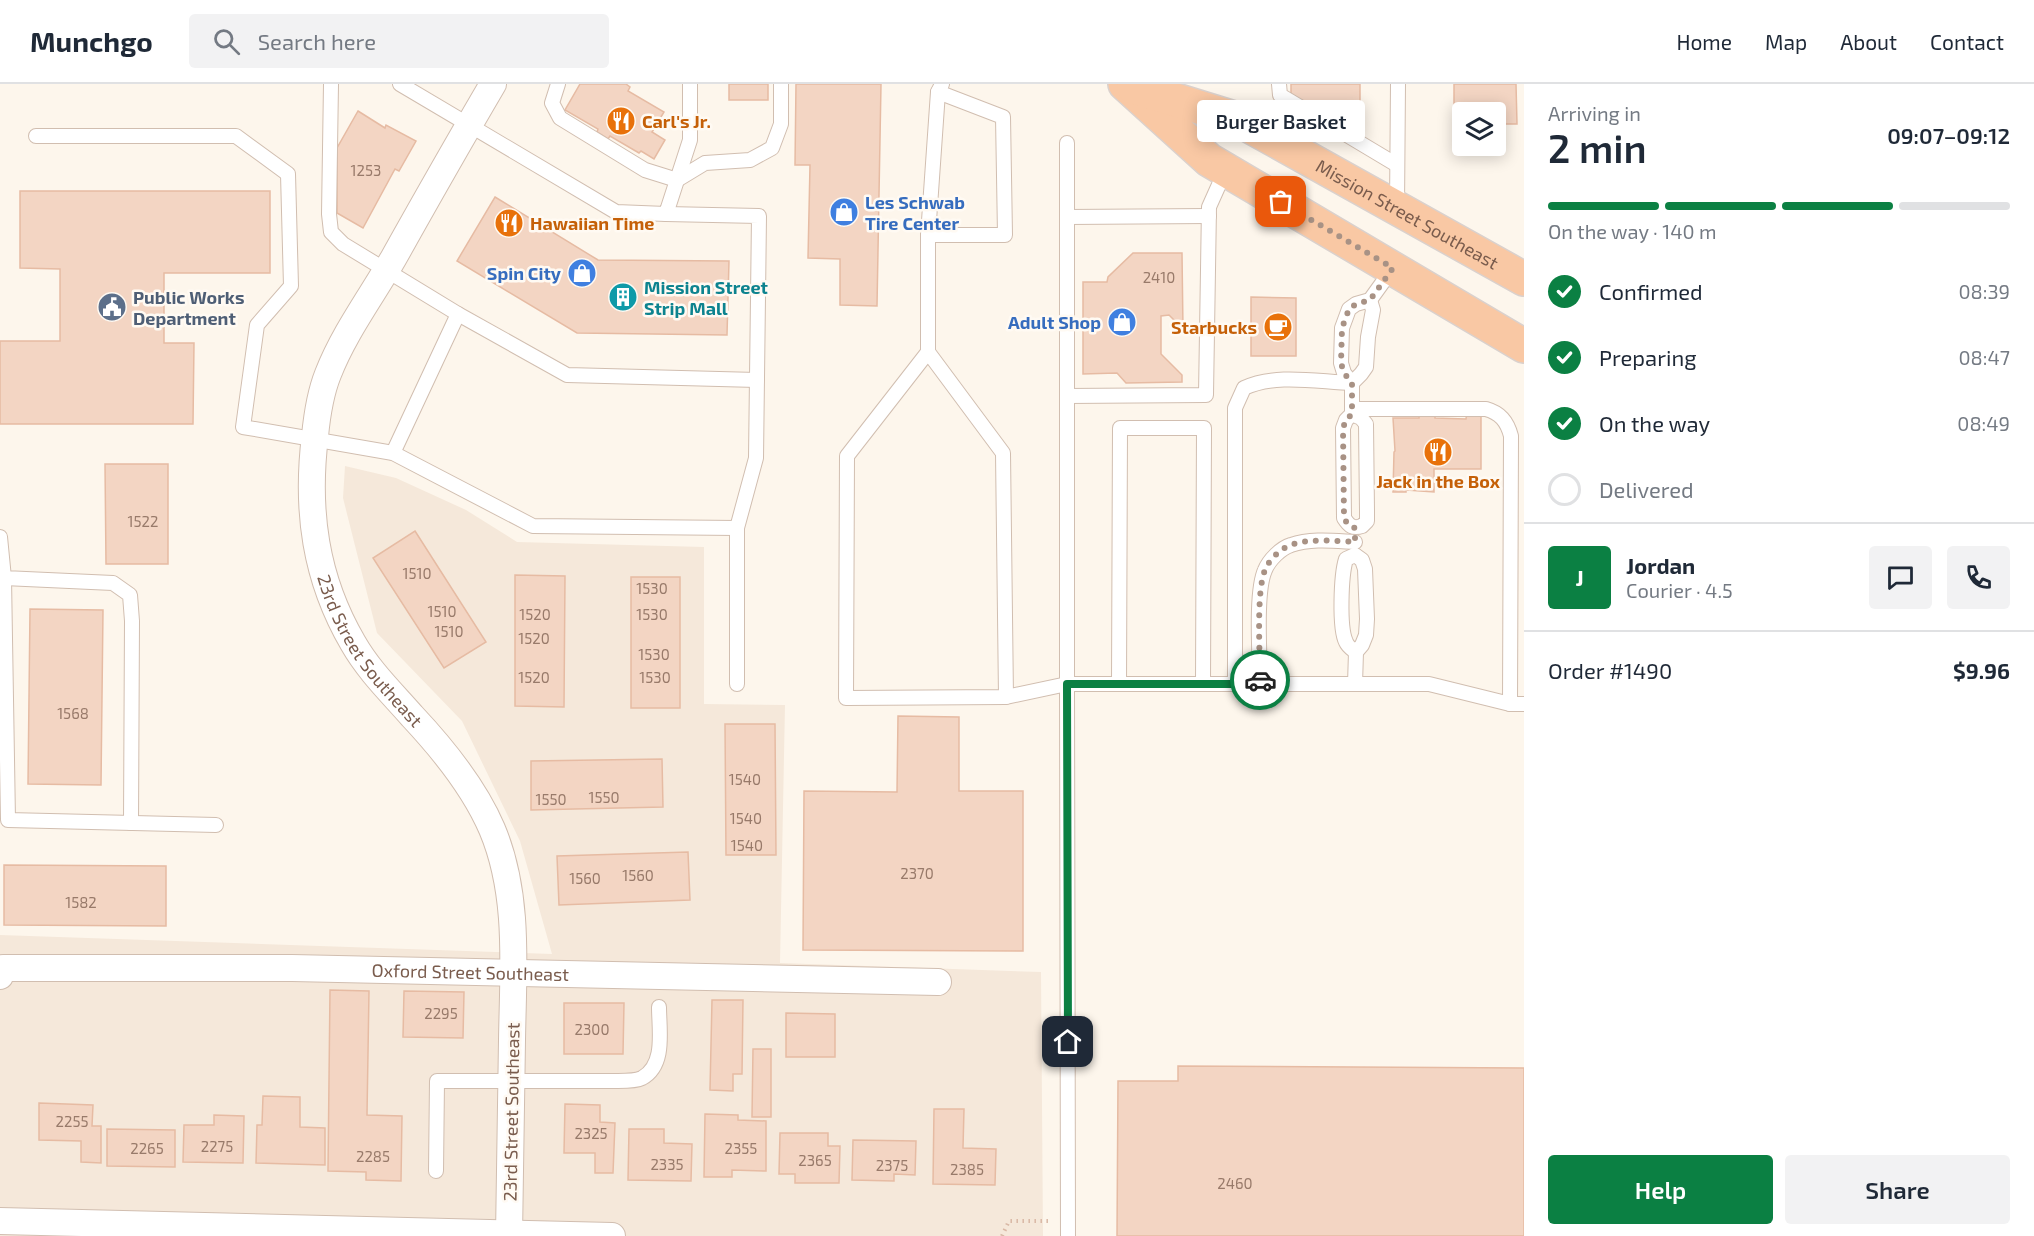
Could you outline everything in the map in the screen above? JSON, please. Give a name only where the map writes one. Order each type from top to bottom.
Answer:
[{"type":"highway","name":"Mission Street Southeast","points":[[1125,84],[1209,160],[1524,346]]},
{"type":"highway","name":"Mission Street Southeast","points":[[1125,84],[1237,119],[1524,279]]},
{"type":"street","name":"23rd Street Southeast","points":[[493,84],[387,270],[348,333],[328,375],[319,404],[311,503],[317,551],[330,596],[353,643],[373,672],[443,750],[470,788],[492,829],[505,871],[512,908],[513,973],[509,1235]]},
{"type":"street","name":"Oxford Street Southeast","points":[[1,972],[292,968],[938,982]]},
{"type":"street","points":[[0,1221],[612,1236]]},
{"type":"lane","points":[[331,84],[329,214],[331,232],[344,244],[458,314],[567,375],[757,380]]},
{"type":"lane","points":[[558,84],[552,103],[560,118],[645,170],[677,180],[705,163],[750,160],[772,148],[781,124],[781,84]]},
{"type":"lane","points":[[666,214],[690,140],[690,84]]},
{"type":"lane","points":[[1279,84],[1280,95],[1397,165]]},
{"type":"lane","points":[[1396,207],[1398,84]]},
{"type":"lane","points":[[404,85],[616,212],[759,216],[756,458],[737,528],[737,684]]},
{"type":"lane","points":[[928,235],[1005,235],[1003,117],[940,88],[928,235],[928,352],[1003,453],[1006,697]]},
{"type":"lane","points":[[36,136],[236,136],[288,174],[291,286],[257,326],[243,427],[393,453],[533,526],[737,528]]},
{"type":"lane","points":[[1067,143],[1068,1236]]},
{"type":"lane","points":[[1067,396],[1206,395],[1209,207],[1226,169]]},
{"type":"lane","points":[[1067,217],[1209,216]]},
{"type":"lane","points":[[1355,684],[1356,652],[1366,635],[1365,569],[1344,518],[1343,428],[1352,412],[1352,383],[1344,373],[1341,363],[1342,328],[1349,309],[1356,304],[1370,300],[1393,268]]},
{"type":"lane","points":[[1235,684],[1235,408],[1239,395],[1244,388],[1263,381],[1352,383],[1366,367],[1367,343],[1373,310],[1370,300]]},
{"type":"lane","points":[[393,453],[458,314]]},
{"type":"lane","points":[[928,352],[847,456],[846,698],[1006,697],[1067,684],[1429,684],[1517,704],[1511,436],[1508,425],[1501,416],[1486,409],[1352,412]]},
{"type":"lane","points":[[1352,412],[1366,424],[1366,521],[1342,570],[1342,633],[1347,645],[1356,652]]},
{"type":"lane","points":[[1119,684],[1120,428],[1204,428],[1203,684]]},
{"type":"lane","points":[[0,537],[4,793],[8,820],[216,825]]},
{"type":"lane","points":[[1260,684],[1261,585],[1265,568],[1276,554],[1290,545],[1321,541],[1355,542]]},
{"type":"lane","points":[[2,578],[112,583],[130,595],[132,621],[130,823]]},
{"type":"lane","points":[[436,1171],[437,1081],[618,1082],[641,1079],[654,1068],[659,1056],[659,1007]]},
{"type":"path","points":[[1002,1236],[1009,1221],[1068,1221]]},
{"type":"shaded area","points":[[345,466],[396,478],[466,510],[517,542],[704,547],[704,704],[785,705],[780,963],[1041,972],[1043,1236],[0,1236],[0,935],[552,954],[520,841],[462,721],[377,633],[343,498]]},
{"type":"building","name":"Carl's Jr.","points":[[580,84],[626,84],[630,87],[628,91],[664,112],[652,132],[665,140],[654,159],[610,136],[608,139],[597,132],[598,129],[565,110]]},
{"type":"building","points":[[729,84],[768,84],[768,100],[729,100]]},
{"type":"building","name":"Les Schwab Tire Center","points":[[796,84],[881,84],[877,306],[840,305],[840,259],[808,258],[810,165],[795,165]]},
{"type":"building","points":[[1291,84],[1360,84],[1360,101],[1345,127],[1291,94]]},
{"type":"building","points":[[1454,84],[1516,84],[1517,124],[1506,124],[1506,102],[1454,102]]},
{"type":"building","points":[[358,111],[385,128],[386,125],[416,141],[399,171],[395,169],[363,228],[337,213],[337,148]]},
{"type":"building","name":"Public Works Department","points":[[20,191],[270,191],[270,273],[164,273],[164,343],[194,343],[193,424],[0,424],[0,341],[60,341],[60,269],[20,268]]},
{"type":"building","name":"Mission Street Strip Mall","points":[[495,197],[598,260],[729,261],[727,335],[577,333],[457,261]]},
{"type":"building","name":"Adult Shop","points":[[1133,253],[1182,253],[1183,329],[1169,315],[1161,316],[1161,354],[1182,375],[1182,382],[1126,383],[1117,373],[1083,374],[1083,282],[1107,282],[1108,277]]},
{"type":"building","points":[[1251,297],[1296,298],[1296,356],[1251,356]]},
{"type":"building","name":"Jack in the Box","points":[[1481,411],[1481,469],[1434,469],[1434,492],[1406,490],[1406,492],[1393,492],[1395,451],[1393,418],[1419,418],[1419,412],[1435,412],[1435,418],[1466,419],[1467,412]]},
{"type":"building","points":[[105,464],[168,464],[168,564],[106,564]]},
{"type":"building","points":[[415,531],[486,642],[444,668],[373,558]]},
{"type":"building","points":[[515,575],[565,576],[564,707],[515,706]]},
{"type":"building","points":[[631,577],[680,577],[680,708],[631,708]]},
{"type":"building","points":[[30,609],[103,610],[101,785],[28,784]]},
{"type":"building","points":[[898,716],[959,717],[959,791],[1023,791],[1023,951],[803,950],[804,791],[897,792]]},
{"type":"building","points":[[725,724],[775,724],[776,855],[726,855]]},
{"type":"building","points":[[662,759],[663,807],[531,810],[531,761]]},
{"type":"building","points":[[688,852],[690,900],[559,905],[557,856]]},
{"type":"building","points":[[4,865],[166,866],[166,926],[4,925]]},
{"type":"building","points":[[330,990],[369,991],[367,1115],[402,1116],[401,1181],[366,1180],[366,1172],[328,1171]]},
{"type":"building","points":[[404,991],[464,992],[463,1038],[403,1037]]},
{"type":"building","points":[[712,1000],[743,1000],[742,1074],[733,1074],[733,1091],[710,1090]]},
{"type":"building","points":[[564,1003],[624,1003],[623,1054],[564,1054]]},
{"type":"building","points":[[786,1013],[835,1014],[835,1057],[786,1057]]},
{"type":"building","points":[[753,1049],[771,1049],[771,1117],[752,1117]]},
{"type":"building","points":[[1178,1066],[1524,1068],[1524,1236],[1117,1236],[1118,1081],[1178,1081]]},
{"type":"building","points":[[263,1096],[300,1097],[300,1127],[325,1128],[325,1165],[256,1163],[257,1125],[262,1125]]},
{"type":"building","points":[[39,1103],[93,1105],[92,1126],[101,1126],[101,1163],[81,1162],[81,1141],[39,1140]]},
{"type":"building","points":[[565,1104],[600,1105],[600,1122],[615,1123],[613,1173],[595,1173],[595,1153],[564,1153]]},
{"type":"building","points":[[934,1109],[964,1109],[963,1148],[996,1149],[995,1185],[933,1184]]},
{"type":"building","points":[[705,1114],[738,1115],[738,1120],[766,1121],[766,1171],[732,1170],[732,1177],[704,1177]]},
{"type":"building","points":[[214,1115],[244,1116],[243,1163],[183,1162],[184,1125],[214,1125]]},
{"type":"building","points":[[107,1129],[175,1130],[175,1167],[107,1166]]},
{"type":"building","points":[[629,1129],[664,1129],[664,1143],[692,1144],[691,1181],[628,1180]]},
{"type":"building","points":[[780,1133],[828,1133],[828,1146],[840,1146],[839,1183],[795,1183],[795,1174],[779,1174]]},
{"type":"building","points":[[853,1140],[916,1141],[915,1175],[894,1174],[894,1181],[852,1180]]},
{"type":"way so far","points":[[1260,680],[1261,585],[1265,568],[1276,554],[1290,545],[1321,541],[1355,542],[1355,528],[1348,525],[1344,518],[1343,428],[1346,420],[1352,414],[1352,383],[1344,373],[1341,363],[1342,328],[1349,309],[1356,304],[1370,300],[1393,268],[1281,202]]},
{"type":"place","name":"Carl's Jr.","points":[[621,121]]},
{"type":"place","name":"Burger Basket","points":[[1281,202]]},
{"type":"place","name":"Les Schwab Tire Center","points":[[844,212]]},
{"type":"place","name":"Hawaiian Time","points":[[509,223]]},
{"type":"place","name":"Spin City","points":[[582,273]]},
{"type":"place","name":"Mission Street Strip Mall","points":[[623,297]]},
{"type":"place","name":"Public Works Department","points":[[112,307]]},
{"type":"place","name":"Adult Shop","points":[[1122,322]]},
{"type":"place","name":"Starbucks","points":[[1278,327]]},
{"type":"place","name":"Jack in the Box","points":[[1438,452]]},
{"type":"route","points":[[1068,1042],[1067,684],[1260,684],[1260,680]]}]
